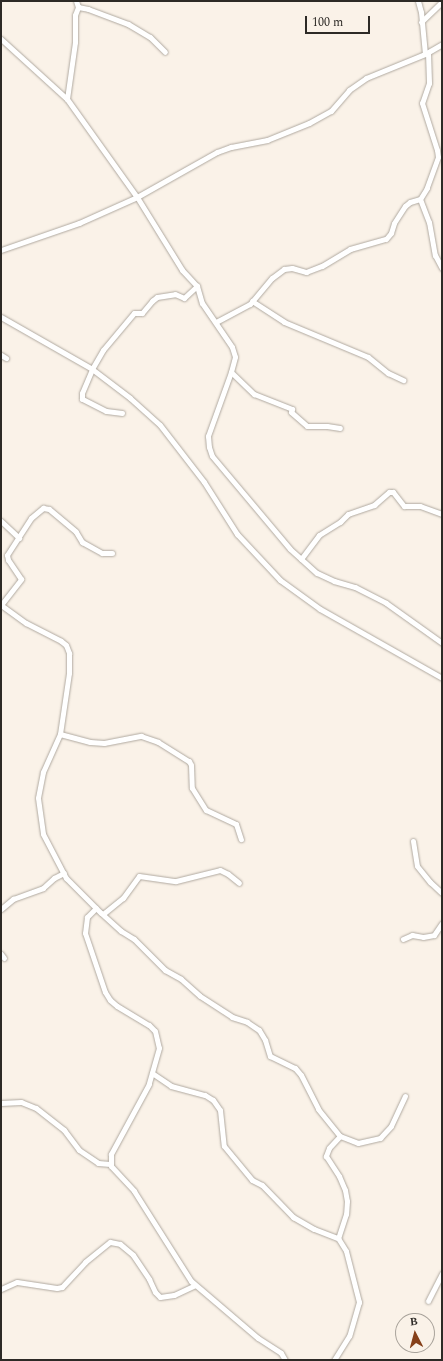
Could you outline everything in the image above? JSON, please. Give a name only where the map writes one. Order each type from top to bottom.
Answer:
[{"type":"street","points":[[67,99],[75,42],[75,15],[78,7],[76,1]]},
{"type":"street","points":[[216,322],[252,302],[272,278],[284,269],[292,268],[306,272],[322,266],[350,249],[386,239],[391,233],[394,223],[406,206],[410,202],[420,199],[427,188],[440,161],[422,103],[429,83],[418,1]]},
{"type":"street","points":[[422,22],[442,2]]},
{"type":"street","points":[[78,7],[103,14],[134,27],[157,43],[165,52]]},
{"type":"street","points":[[1,39],[67,99],[137,197],[182,270],[197,286],[202,303],[216,322],[234,352],[231,372],[208,436],[210,452],[271,526],[301,559],[317,573],[326,578],[355,587],[386,602],[442,643]]},
{"type":"street","points":[[1,250],[79,223],[137,197],[217,152],[231,147],[267,140],[315,120],[331,111],[349,90],[366,78],[398,63],[426,54],[442,44]]},
{"type":"street","points":[[420,199],[429,222],[435,255],[442,268]]},
{"type":"street","points":[[122,413],[106,411],[82,399],[82,393],[92,369],[104,350],[134,313],[142,313],[157,297],[175,294],[184,298],[197,286]]},
{"type":"street","points":[[252,302],[284,322],[368,357],[388,373],[403,380]]},
{"type":"street","points":[[1,317],[92,369],[130,398],[160,426],[204,482],[237,534],[280,580],[320,609],[442,678]]},
{"type":"street","points":[[231,372],[254,394],[292,409],[291,412],[307,426],[327,426],[340,428]]},
{"type":"street","points":[[301,559],[314,539],[319,535],[340,522],[348,514],[374,505],[388,492],[393,492],[404,506],[420,506],[442,514]]},
{"type":"street","points":[[112,553],[102,553],[82,542],[76,532],[45,508],[37,511],[7,558],[20,576],[21,580],[1,605],[26,623],[61,641],[69,649],[69,673],[60,734],[43,772],[38,798],[43,834],[64,873],[69,882],[96,908],[122,931],[134,939],[165,970],[181,979],[190,989],[232,1017],[247,1022],[259,1030],[265,1040],[270,1056],[295,1068],[301,1075],[318,1109],[340,1136],[358,1142],[380,1138],[391,1126],[405,1096]]},
{"type":"street","points":[[1,522],[19,538]]},
{"type":"street","points":[[60,734],[90,742],[104,743],[141,736],[158,742],[189,760],[191,765],[192,788],[206,810],[236,824],[241,839]]},
{"type":"street","points":[[413,841],[417,866],[430,882],[442,893]]},
{"type":"street","points":[[103,914],[123,898],[139,876],[176,881],[220,870],[228,874],[239,883]]},
{"type":"street","points":[[1,909],[13,899],[43,888],[54,878],[64,873]]},
{"type":"street","points":[[96,908],[87,917],[84,933],[101,983],[110,1000],[149,1025],[155,1031],[159,1048],[149,1084],[111,1154],[110,1164]]},
{"type":"street","points":[[403,939],[412,935],[431,937],[437,932],[442,923]]},
{"type":"street","points":[[152,1074],[171,1086],[205,1095],[213,1100],[220,1110],[224,1146],[248,1176],[252,1180],[262,1185],[293,1218],[314,1229],[338,1238],[346,1251],[360,1302],[349,1336],[334,1360]]},
{"type":"street","points":[[1,1103],[21,1102],[36,1108],[64,1130],[79,1150],[98,1163],[110,1164],[134,1191],[182,1268],[195,1285],[258,1338],[281,1353],[285,1360]]},
{"type":"street","points":[[338,1238],[346,1214],[347,1201],[345,1190],[326,1154],[340,1136]]},
{"type":"street","points":[[1,1289],[17,1282],[57,1288],[62,1287],[85,1262],[110,1242],[120,1244],[134,1255],[160,1297],[174,1295],[195,1285]]},
{"type":"street","points":[[428,1301],[442,1273]]}]
